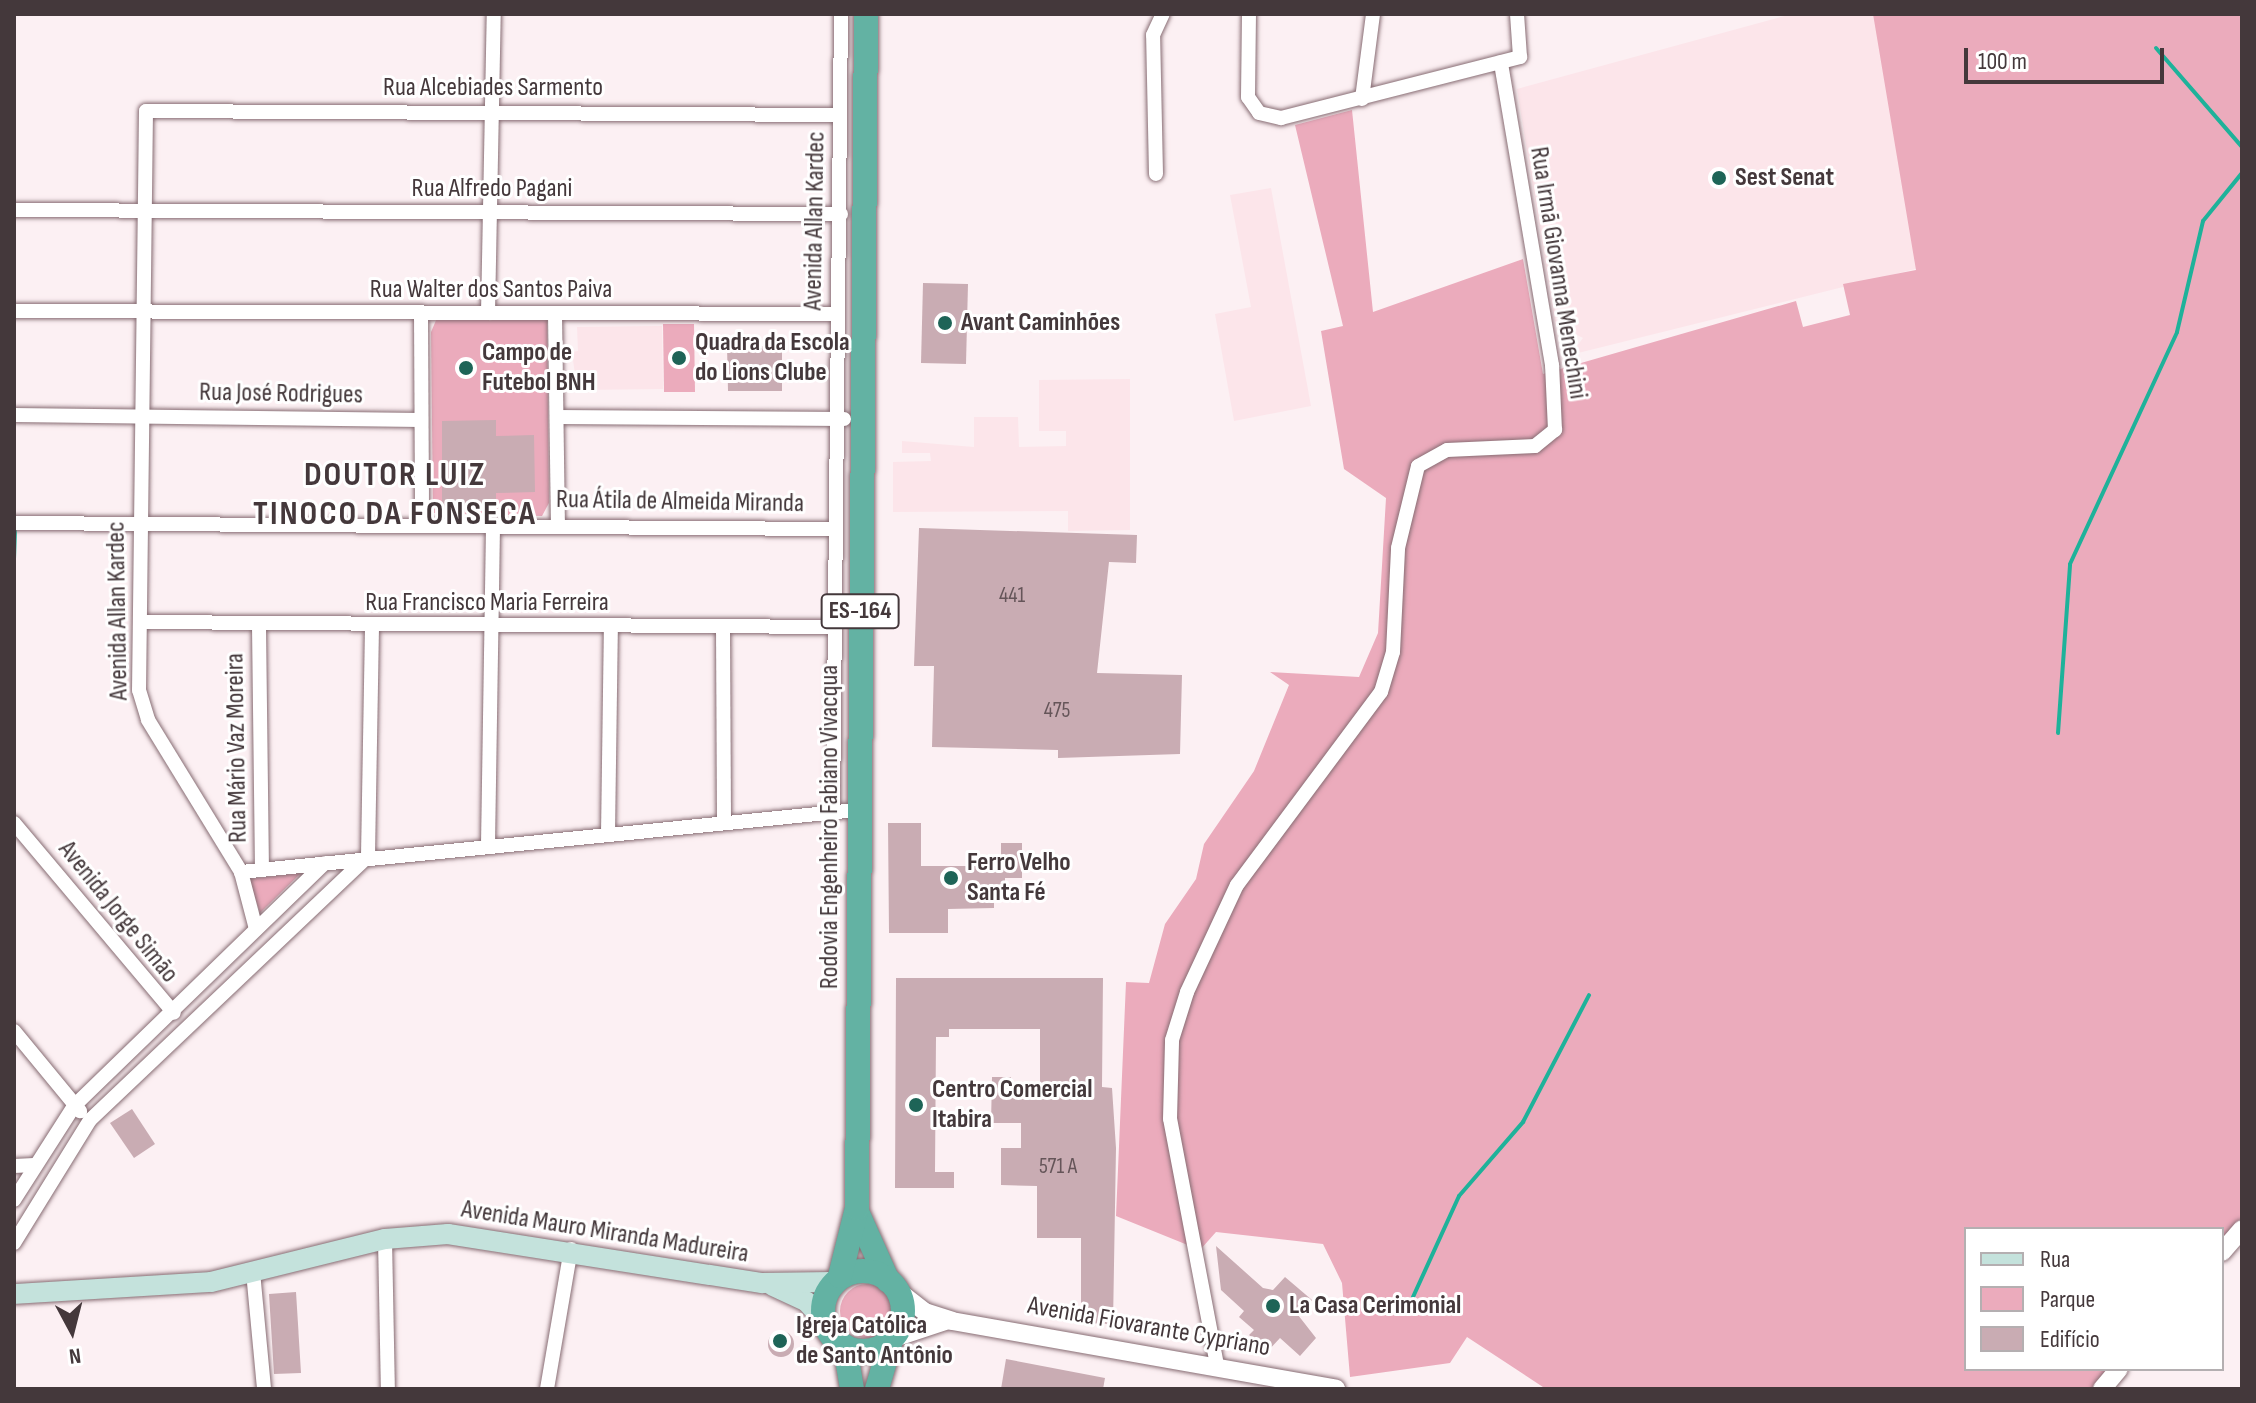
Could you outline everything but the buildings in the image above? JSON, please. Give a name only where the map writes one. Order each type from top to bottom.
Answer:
[{"type":"highway","name":"Rodovia Engenheiro Fabiano Vivacqua","points":[[836,1279],[857,1208],[845,812],[863,409],[866,14]]},
{"type":"highway","name":"Rodovia Engenheiro Fabiano Vivacqua","points":[[857,1208],[890,1284]]},
{"type":"highway","points":[[852,1389],[845,1346],[827,1324],[824,1298],[836,1279],[871,1271],[890,1284],[903,1310],[877,1389]]},
{"type":"highway","points":[[845,1346],[872,1352],[893,1341]]},
{"type":"main road","name":"Avenida Mauro Miranda Madureira","points":[[14,1294],[174,1287],[253,1272],[385,1239],[448,1234],[571,1249],[762,1283]]},
{"type":"main road","points":[[762,1283],[836,1279]]},
{"type":"main road","points":[[762,1283],[807,1302],[827,1324]]},
{"type":"street","points":[[488,313],[494,14]]},
{"type":"street","name":"Avenida Allan Kardec","points":[[841,14],[834,627],[845,812]]},
{"type":"street","points":[[1156,174],[1153,35],[1163,14]]},
{"type":"street","points":[[1249,14],[1248,97],[1259,113],[1292,117],[1520,57],[1517,14]]},
{"type":"street","points":[[1362,99],[1373,14]]},
{"type":"street","name":"Rua Irmã Giovanna Menechini","points":[[1217,1365],[1170,1119],[1172,1040],[1187,992],[1237,885],[1381,692],[1393,652],[1398,548],[1418,466],[1447,450],[1535,446],[1555,430],[1552,365],[1501,62]]},
{"type":"street","name":"Rua Alcebiades Sarmento","points":[[146,111],[840,115]]},
{"type":"street","name":"Avenida Allan Kardec","points":[[146,111],[141,417],[142,709],[241,872],[256,929]]},
{"type":"street","name":"Rua Alfredo Pagani","points":[[14,210],[841,214]]},
{"type":"street","name":"Rua Walter dos Santos Paiva","points":[[14,311],[838,314]]},
{"type":"street","points":[[421,314],[422,525]]},
{"type":"street","points":[[555,314],[558,524]]},
{"type":"street","points":[[557,417],[838,421],[863,409]]},
{"type":"street","name":"Rua José Rodrigues","points":[[14,415],[421,420]]},
{"type":"street","name":"Rua Átila de Almeida Miranda","points":[[18,523],[558,524],[835,529]]},
{"type":"street","points":[[488,845],[493,525]]},
{"type":"street","name":"Rua Francisco Maria Ferreira","points":[[140,622],[491,628],[834,627]]},
{"type":"street","name":"Rua Mário Vaz Moreira","points":[[259,626],[262,869]]},
{"type":"street","points":[[14,1243],[90,1120],[235,977],[368,856],[372,627]]},
{"type":"street","points":[[608,834],[611,628]]},
{"type":"street","points":[[723,628],[724,823]]},
{"type":"street","points":[[241,872],[368,856],[845,812]]},
{"type":"street","name":"Avenida Jorge Simão","points":[[14,823],[168,1012],[194,1016]]},
{"type":"street","points":[[14,1200],[74,1106],[326,862]]},
{"type":"street","points":[[221,963],[235,977]]},
{"type":"street","points":[[14,1031],[74,1106],[90,1120]]},
{"type":"street","points":[[14,1166],[34,1165]]},
{"type":"street","points":[[2224,1250],[2242,1229]]},
{"type":"street","points":[[385,1239],[388,1389]]},
{"type":"street","points":[[547,1389],[571,1249]]},
{"type":"street","points":[[253,1272],[264,1389]]},
{"type":"street","points":[[890,1284],[925,1312],[952,1321]]},
{"type":"street","points":[[893,1341],[952,1321]]},
{"type":"street","name":"Avenida Fiovarante Cypriano","points":[[952,1321],[1217,1365],[1336,1389]]},
{"type":"street","points":[[2102,1389],[2117,1371]]},
{"type":"shaded area","name":"Sest Senat","points":[[1792,14],[1877,14],[1923,267],[1570,355],[1583,338],[1555,324],[1517,89]]},
{"type":"shaded area","points":[[1271,188],[1311,406],[1234,421],[1215,314],[1251,307],[1230,195]]},
{"type":"shaded area","points":[[662,326],[663,389],[577,390],[572,352],[578,351],[577,327]]},
{"type":"shaded area","points":[[1130,379],[1130,530],[1068,531],[1068,511],[893,512],[893,462],[931,461],[930,453],[902,453],[902,441],[974,447],[974,417],[1018,417],[1019,447],[1066,446],[1066,431],[1039,431],[1039,380]]},
{"type":"green space","points":[[1873,14],[2242,14],[2242,1217],[2224,1238],[2224,1227],[1964,1227],[1964,1371],[2107,1371],[2092,1389],[1546,1389],[1467,1337],[1450,1363],[1350,1377],[1342,1283],[1323,1244],[1216,1232],[1200,1250],[1116,1216],[1126,982],[1149,983],[1165,924],[1196,879],[1204,844],[1254,771],[1289,685],[1270,672],[1359,677],[1378,633],[1386,498],[1344,469],[1321,331],[1343,326],[1295,125],[1352,110],[1373,312],[1523,259],[1543,374],[1796,301],[1803,327],[1850,315],[1843,284],[1916,270]]},
{"type":"green space","points":[[437,318],[547,319],[549,503],[542,516],[433,513],[431,332]]},
{"type":"green space","name":"Quadra da Escola do Lions Clube","points":[[663,324],[694,324],[695,392],[664,392]]},
{"type":"green space","points":[[301,873],[260,913],[249,879]]},
{"type":"green space","points":[[867,1284],[886,1292],[894,1311],[886,1330],[867,1338],[848,1330],[840,1311],[848,1292]]},
{"type":"waterway","points":[[2156,48],[2242,147]]},
{"type":"waterway","points":[[2058,733],[2070,564],[2177,332],[2203,221],[2242,173]]},
{"type":"waterway","points":[[14,559],[15,526]]},
{"type":"waterway","points":[[1413,1297],[1459,1196],[1523,1122],[1589,995]]},
{"type":"place","name":"Sest Senat","points":[[1719,178]]},
{"type":"place","name":"Avant Caminhões","points":[[945,323]]},
{"type":"place","name":"Quadra da Escola do Lions Clube","points":[[679,358]]},
{"type":"place","name":"Campo de Futebol BNH","points":[[466,368]]},
{"type":"place","name":"Ferro Velho Santa Fé","points":[[951,878]]},
{"type":"place","name":"Centro Comercial Itabira","points":[[916,1105]]},
{"type":"place","name":"La Casa Cerimonial","points":[[1273,1306]]},
{"type":"place","name":"Igreja Católica de Santo Antônio","points":[[780,1341]]},
{"type":"district","name":"DOUTOR LUIZ TINOCO DA FONSECA","points":[[395,494]]}]
